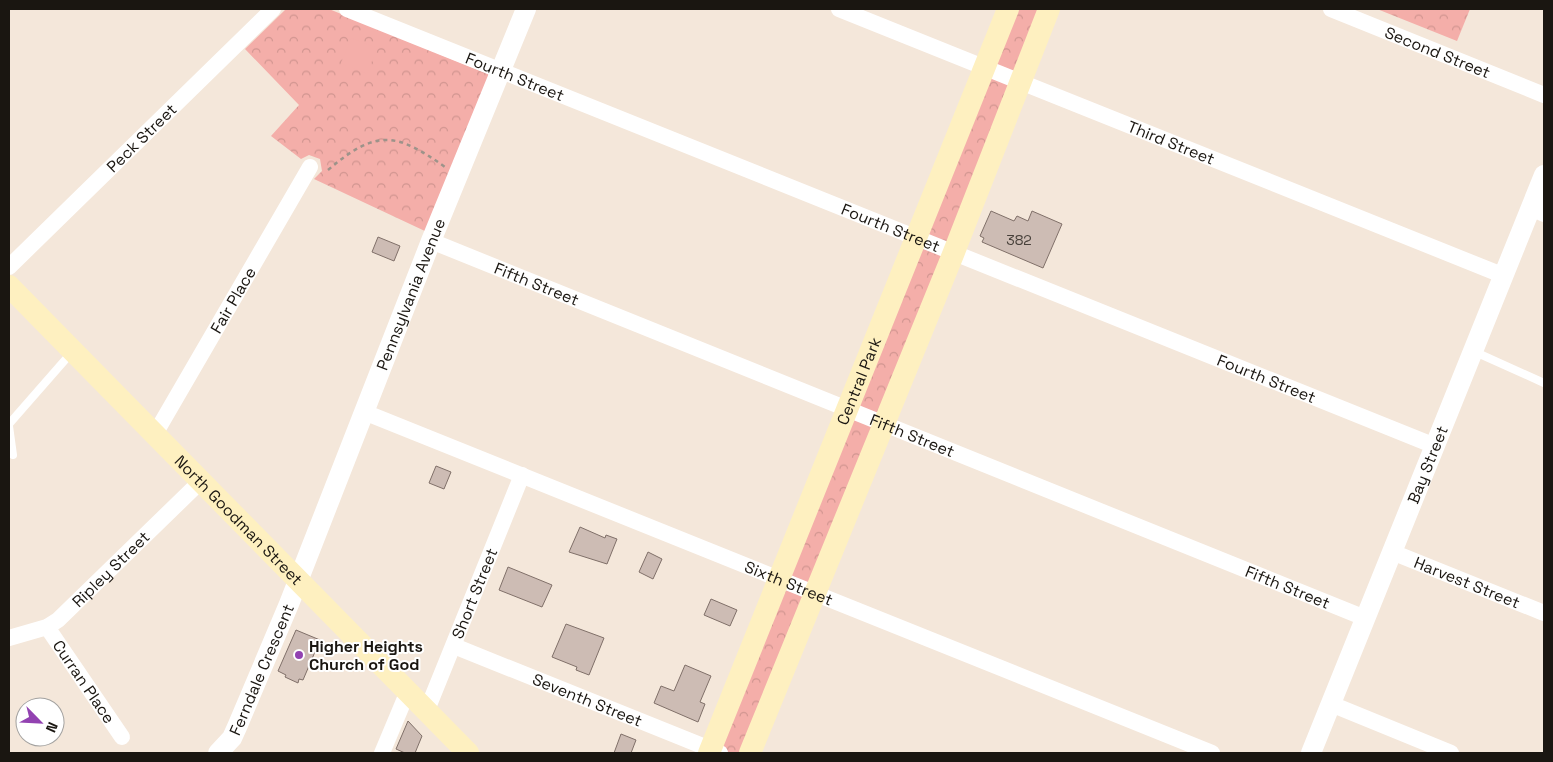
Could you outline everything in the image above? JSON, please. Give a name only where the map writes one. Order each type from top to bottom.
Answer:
[{"type":"main road","name":"Central Park","points":[[713,752],[847,408],[1008,9]]},
{"type":"main road","points":[[750,753],[954,252],[1049,9]]},
{"type":"main road","name":"North Goodman Street","points":[[9,286],[468,753]]},
{"type":"street","name":"Peck Street","points":[[9,268],[273,9]]},
{"type":"street","name":"Fourth Street","points":[[347,9],[1434,446]]},
{"type":"street","name":"Pennsylvania Avenue","points":[[297,580],[431,241],[526,9]]},
{"type":"street","name":"Third Street","points":[[839,9],[1502,275]]},
{"type":"street","name":"Second Street","points":[[1331,9],[1544,94]]},
{"type":"street","name":"Fair Place","points":[[155,434],[310,167]]},
{"type":"street","name":"Bay Street","points":[[1311,753],[1502,275],[1538,211],[1544,175]]},
{"type":"street","name":"Fifth Street","points":[[431,241],[1365,618]]},
{"type":"street","name":"Sixth Street","points":[[364,412],[1212,753]]},
{"type":"street","name":"Short Street","points":[[427,710],[522,476]]},
{"type":"street","name":"Ripley Street","points":[[9,638],[47,627],[70,610],[201,481]]},
{"type":"street","name":"Harvest Street","points":[[1392,552],[1544,613]]},
{"type":"street","name":"Ferndale Crescent","points":[[218,753],[232,738],[238,727],[297,580]]},
{"type":"street","name":"Curran Place","points":[[47,627],[122,737]]},
{"type":"street","name":"Seventh Street","points":[[454,646],[713,752]]},
{"type":"street","points":[[382,753],[408,691]]},
{"type":"street","points":[[1331,704],[1452,753]]},
{"type":"lane","points":[[1472,350],[1544,383]]},
{"type":"lane","points":[[13,455],[9,425],[73,351]]},
{"type":"path","points":[[328,170],[356,149],[376,141],[389,140],[408,142],[417,146],[447,167]]},
{"type":"green space","points":[[286,9],[329,9],[488,74],[489,79],[427,232],[314,179],[322,171],[320,159],[309,155],[301,159],[271,136],[299,105],[245,49]]},
{"type":"green space","points":[[1016,9],[1044,9],[743,753],[715,753]]},
{"type":"green space","points":[[1377,9],[1470,9],[1457,41]]},
{"type":"green space","points":[[351,38],[377,48],[367,74],[341,63]]},
{"type":"building","points":[[991,211],[1014,221],[1017,216],[1028,221],[1032,211],[1062,224],[1043,268],[982,242],[984,238],[980,236]]},
{"type":"building","points":[[378,237],[400,246],[394,261],[372,252]]},
{"type":"building","points":[[436,466],[451,472],[444,489],[429,483]]},
{"type":"building","points":[[580,527],[605,538],[606,535],[617,539],[607,564],[569,552]]},
{"type":"building","points":[[648,552],[662,559],[653,579],[639,572]]},
{"type":"building","points":[[508,567],[552,585],[542,607],[499,590]]},
{"type":"building","points":[[711,599],[737,610],[730,626],[704,615]]},
{"type":"building","points":[[566,624],[604,638],[589,675],[576,670],[577,667],[552,657]]},
{"type":"building","name":"Higher Heights Church of God","points":[[296,630],[320,640],[303,680],[299,679],[298,683],[285,677],[286,675],[278,671]]},
{"type":"building","points":[[685,665],[711,676],[700,702],[705,704],[698,722],[654,703],[661,686],[674,691]]},
{"type":"building","points":[[408,721],[422,736],[415,753],[405,753],[396,749]]},
{"type":"building","points":[[621,734],[636,740],[631,753],[614,753]]},
{"type":"place","name":"Higher Heights Church of God","points":[[299,655]]}]
